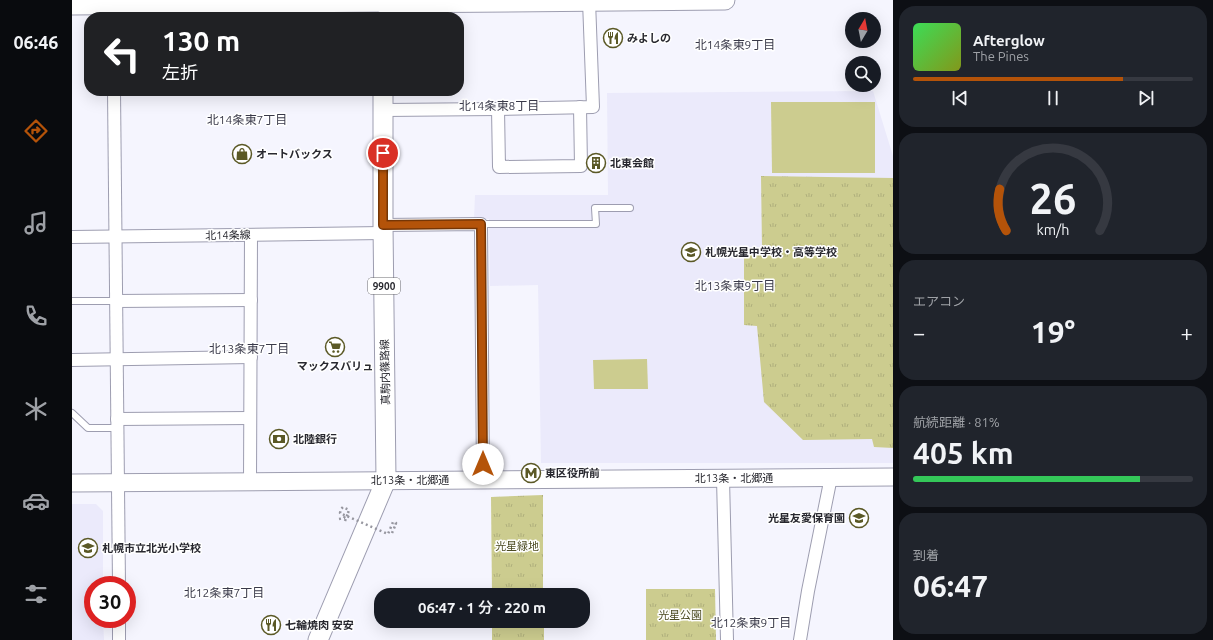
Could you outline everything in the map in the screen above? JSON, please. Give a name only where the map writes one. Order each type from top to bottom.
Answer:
[{"type":"main road","points":[[384,7],[589,1],[724,0]]},
{"type":"main road","name":"真駒内篠路線","points":[[318,640],[386,480],[383,96]]},
{"type":"street","points":[[383,110],[593,107],[589,1]]},
{"type":"street","points":[[72,6],[113,8],[384,7]]},
{"type":"street","points":[[114,96],[118,576]]},
{"type":"street","points":[[498,109],[499,167],[581,166],[580,107]]},
{"type":"street","points":[[481,224],[483,480]]},
{"type":"street","name":"北14条線","points":[[72,236],[116,237],[251,235],[481,224]]},
{"type":"street","points":[[250,482],[251,235]]},
{"type":"street","points":[[116,300],[251,300]]},
{"type":"street","points":[[72,360],[251,357]]},
{"type":"street","points":[[117,424],[250,418]]},
{"type":"street","name":"北13条・北郷通","points":[[72,483],[893,477]]},
{"type":"street","points":[[800,640],[831,478]]},
{"type":"street","points":[[723,479],[727,640]]},
{"type":"street","points":[[119,628],[119,640]]},
{"type":"lane","points":[[481,224],[596,224],[595,208],[630,208]]},
{"type":"lane","points":[[72,301],[116,300]]},
{"type":"lane","points":[[72,413],[88,428],[117,424]]},
{"type":"path","points":[[345,521],[348,513],[349,510],[343,507],[340,513],[345,516],[388,534],[393,522],[396,523],[392,533]]},
{"type":"path","points":[[339,519],[344,518],[345,516]]},
{"type":"shaded area","name":"札幌光星中学校・高等学校","points":[[873,92],[893,156],[893,463],[541,463],[538,285],[490,286],[489,219],[474,219],[475,195],[608,195],[607,93]]},
{"type":"shaded area","name":"札幌市立北光小学校","points":[[72,504],[96,504],[103,511],[103,576],[84,576],[84,628],[103,628],[104,640],[72,640]]},
{"type":"green space","points":[[771,102],[875,102],[875,173],[772,173]]},
{"type":"green space","points":[[761,176],[893,178],[893,448],[874,447],[872,439],[803,440],[764,402],[757,326],[744,325],[744,248],[762,248]]},
{"type":"green space","points":[[647,359],[648,389],[594,389],[593,360]]},
{"type":"green space","name":"光星緑地","points":[[543,495],[543,588],[492,588],[491,497]]},
{"type":"green space","name":"光星公園","points":[[646,589],[715,589],[716,640],[646,640]]},
{"type":"green space","points":[[492,628],[544,628],[544,640],[492,640]]},
{"type":"place","name":"みよしの","points":[[613,38]]},
{"type":"place","name":"オートバックス","points":[[242,154]]},
{"type":"place","name":"北東会館","points":[[596,163]]},
{"type":"place","name":"札幌光星中学校・高等学校","points":[[691,252]]},
{"type":"place","name":"マックスバリュ","points":[[335,347]]},
{"type":"place","name":"北陸銀行","points":[[279,439]]},
{"type":"place","name":"東区役所前","points":[[531,473]]},
{"type":"place","name":"光星友愛保育園","points":[[859,518]]},
{"type":"place","name":"札幌市立北光小学校","points":[[88,548]]},
{"type":"place","name":"七輪焼肉 安安","points":[[271,625]]},
{"type":"district","name":"北14条東9丁目","points":[[735,45]]},
{"type":"district","name":"北14条東8丁目","points":[[499,106]]},
{"type":"district","name":"北14条東7丁目","points":[[247,120]]},
{"type":"district","name":"北13条東9丁目","points":[[735,286]]},
{"type":"district","name":"北13条東7丁目","points":[[249,349]]},
{"type":"district","name":"北12条東7丁目","points":[[224,593]]},
{"type":"district","name":"北12条東9丁目","points":[[751,623]]},
{"type":"route","points":[[383,153],[383,225],[481,224],[483,464]]}]
